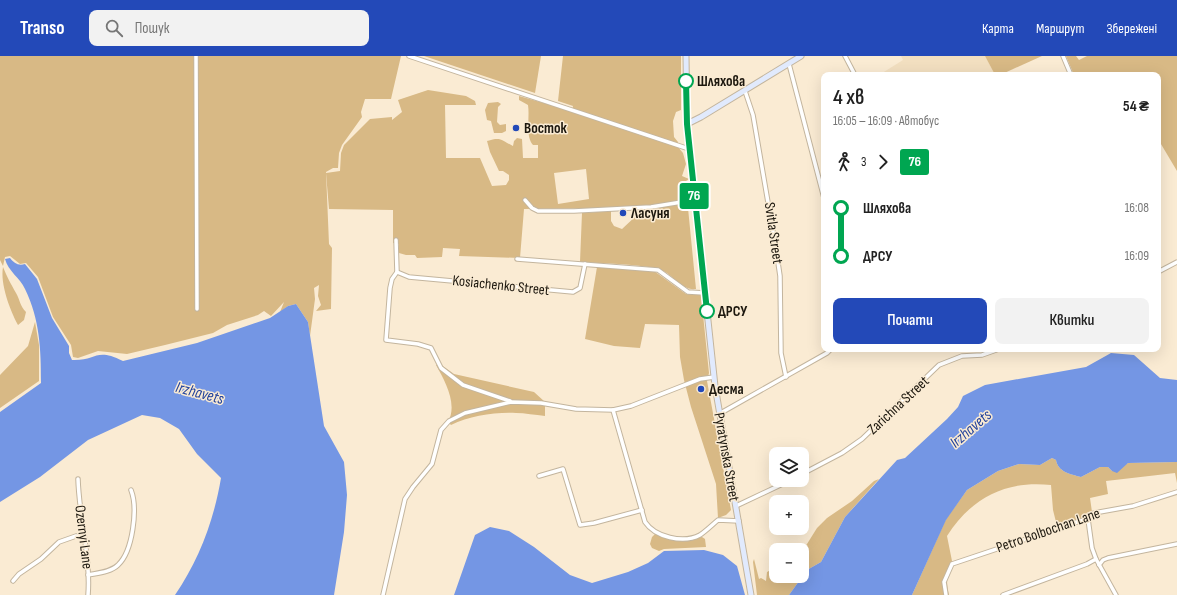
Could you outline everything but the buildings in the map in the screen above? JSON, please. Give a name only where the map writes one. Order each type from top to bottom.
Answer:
[{"type":"main road","name":"Pyratynska Street","points":[[686,56],[687,124],[689,148],[714,377],[719,414],[751,595]]},
{"type":"main road","points":[[687,124],[745,91],[801,56]]},
{"type":"street","points":[[196,56],[197,309]]},
{"type":"street","points":[[409,56],[689,148]]},
{"type":"street","points":[[845,56],[853,72]]},
{"type":"street","points":[[1063,56],[1070,72]]},
{"type":"street","points":[[789,64],[821,187]]},
{"type":"street","name":"Svitla Street","points":[[745,91],[753,115],[780,276],[781,353],[786,377]]},
{"type":"street","points":[[525,200],[532,208],[538,211],[574,211],[651,207],[694,200]]},
{"type":"street","points":[[396,240],[397,272],[392,279],[390,288],[386,340],[418,344],[432,348],[441,368],[462,385],[511,402]]},
{"type":"street","points":[[517,259],[658,270],[688,292],[705,293]]},
{"type":"street","points":[[1161,270],[1177,262]]},
{"type":"street","name":"Kosiachenko Street","points":[[397,272],[409,276],[573,292],[580,288],[585,264]]},
{"type":"street","points":[[719,414],[828,352]]},
{"type":"street","name":"Zarichna Street","points":[[809,470],[842,454],[862,438],[940,365],[962,356],[982,355],[990,352]]},
{"type":"street","points":[[383,595],[405,499],[432,464],[441,430],[449,421],[465,413],[511,402],[541,403],[576,408],[613,410],[632,406],[700,379],[714,377]]},
{"type":"street","points":[[613,410],[642,510],[650,528],[662,535],[674,538],[694,537],[701,534],[718,520],[739,521]]},
{"type":"street","points":[[539,476],[563,469],[580,525],[594,523],[642,510]]},
{"type":"street","name":"Ozernyi Lane","points":[[78,479],[88,575],[88,595]]},
{"type":"street","points":[[736,506],[776,487]]},
{"type":"street","points":[[88,575],[109,570],[118,565],[126,554],[133,527],[135,508],[131,490]]},
{"type":"street","name":"Petro Bolbochan Lane","points":[[946,595],[944,582],[952,564],[1088,519],[1094,513],[1133,506],[1177,492]]},
{"type":"street","points":[[1088,519],[1092,548],[1096,559],[1116,595]]},
{"type":"street","points":[[14,581],[19,574],[41,559],[59,542],[76,536],[84,537]]},
{"type":"street","points":[[1099,565],[1102,560],[1108,558],[1177,544]]},
{"type":"street","points":[[1003,595],[1087,564],[1096,559]]},
{"type":"shaded area","points":[[0,56],[401,56],[391,99],[365,99],[361,112],[362,117],[342,145],[339,153],[338,168],[333,168],[326,172],[329,244],[332,248],[331,309],[316,311],[321,305],[318,296],[319,285],[314,288],[315,299],[310,336],[308,322],[296,304],[288,306],[280,312],[284,302],[271,316],[264,311],[258,315],[227,325],[213,333],[127,354],[98,351],[78,358],[73,357],[71,345],[53,317],[38,277],[26,263],[20,264],[10,256],[5,257],[3,266],[0,260]]},
{"type":"shaded area","points":[[424,56],[541,56],[535,93]]},
{"type":"shaded area","points":[[563,56],[681,56],[681,110],[676,112],[673,121],[674,137],[678,142],[678,147],[683,153],[686,164],[682,176],[689,179],[686,181],[687,199],[666,204],[612,208],[524,209],[520,258],[459,256],[460,249],[443,248],[442,257],[417,258],[415,255],[399,253],[399,244],[393,243],[393,210],[329,209],[326,173],[340,171],[341,153],[344,145],[370,119],[392,117],[392,120],[402,112],[398,100],[428,90],[466,96],[475,101],[476,105],[445,105],[446,158],[480,158],[492,186],[506,185],[509,180],[509,175],[503,171],[499,171],[490,152],[487,141],[499,139],[513,146],[514,141],[517,138],[522,139],[523,158],[538,158],[538,145],[533,145],[528,132],[528,105],[519,100],[519,96],[572,111],[573,106],[558,101]],"holes":[[[586,169],[589,199],[558,204],[554,173]]]},
{"type":"shaded area","points":[[901,56],[985,56],[993,72],[884,72],[903,60]]},
{"type":"shaded area","points":[[985,56],[1042,56],[1007,72],[993,72]]},
{"type":"shaded area","points":[[1066,56],[1076,56],[1079,60],[1087,56],[1177,56],[1177,171],[1161,144],[1161,72],[1073,72]]},
{"type":"shaded area","points":[[498,102],[501,104],[498,107],[497,122],[500,125],[506,124],[506,131],[502,133],[494,133],[491,121],[487,120],[485,110],[488,103]]},
{"type":"shaded area","points":[[682,203],[686,204],[688,208],[696,289],[686,287],[668,274],[658,269],[629,265],[580,262],[582,213],[611,211],[611,221],[614,226],[622,229],[637,215],[641,208],[656,208]]},
{"type":"shaded area","points":[[3,267],[21,305],[26,312],[24,320],[18,325],[4,289],[2,274]]},
{"type":"shaded area","points":[[597,267],[654,271],[686,294],[701,295],[709,373],[707,381],[731,510],[726,515],[718,518],[716,484],[691,407],[684,380],[680,357],[679,325],[645,324],[640,348],[614,346],[585,339]]},
{"type":"shaded area","points":[[35,322],[39,345],[39,381],[0,408],[0,375],[28,346]]},
{"type":"shaded area","points":[[440,364],[454,374],[534,392],[545,402],[545,416],[519,413],[491,414],[466,419],[451,425],[448,422],[452,408],[451,400],[443,378],[436,365]]},
{"type":"shaded area","points":[[1052,458],[1056,460],[1057,464],[1062,470],[1081,477],[1100,467],[1108,467],[1112,471],[1128,463],[1177,462],[1177,483],[1175,473],[1106,481],[1108,494],[1090,498],[1092,512],[1091,522],[1058,530],[1053,510],[1051,485],[1035,484],[1019,486],[991,494],[967,511],[947,536],[953,566],[947,580],[949,595],[912,595],[946,519],[967,490],[998,471],[1019,464],[1040,465]]},
{"type":"shaded area","points":[[879,479],[845,517],[821,562],[809,569],[809,543],[808,543],[817,528],[827,518],[852,501],[874,481]]},
{"type":"shaded area","points":[[655,534],[674,540],[702,537],[705,539],[706,547],[664,549],[659,551],[652,548],[650,544],[652,537]]},
{"type":"shaded area","points":[[754,559],[759,579],[761,578],[766,581],[767,572],[769,571],[769,583],[798,583],[789,595],[757,595],[753,562]]},
{"type":"water","name":"Irzhavets","points":[[10,258],[16,264],[25,264],[37,279],[52,318],[69,346],[69,353],[72,360],[107,355],[123,361],[197,343],[270,318],[288,306],[296,304],[308,322],[324,426],[344,462],[347,495],[344,532],[334,595],[175,595],[184,582],[198,554],[210,524],[221,478],[197,454],[179,429],[160,418],[142,415],[88,440],[40,477],[0,502],[0,412],[41,383],[41,358],[37,323],[23,285],[11,271],[5,259]]},
{"type":"water","name":"Irzhavets","points":[[1111,353],[1134,355],[1160,378],[1177,380],[1177,462],[1128,463],[1117,473],[1108,467],[1100,467],[1081,477],[1062,470],[1057,464],[1056,460],[1052,458],[1040,465],[1019,464],[998,471],[967,490],[946,520],[912,595],[789,595],[798,583],[809,583],[809,569],[821,562],[845,517],[897,460],[905,458],[947,419],[958,407],[963,396],[985,385],[1086,367]]},
{"type":"water","points":[[490,527],[509,531],[534,547],[570,575],[592,583],[628,572],[648,563],[664,551],[704,550],[723,555],[737,566],[745,595],[454,595],[475,535]]},
{"type":"bus line","name":"76","points":[[686,81],[687,124],[707,311]]},
{"type":"place","name":"Шляхова","points":[[686,81]]},
{"type":"place","name":"Восток","points":[[516,128]]},
{"type":"place","name":"Ласуня","points":[[623,213]]},
{"type":"place","name":"ДРСУ","points":[[707,311]]},
{"type":"place","name":"Десма","points":[[701,389]]}]
